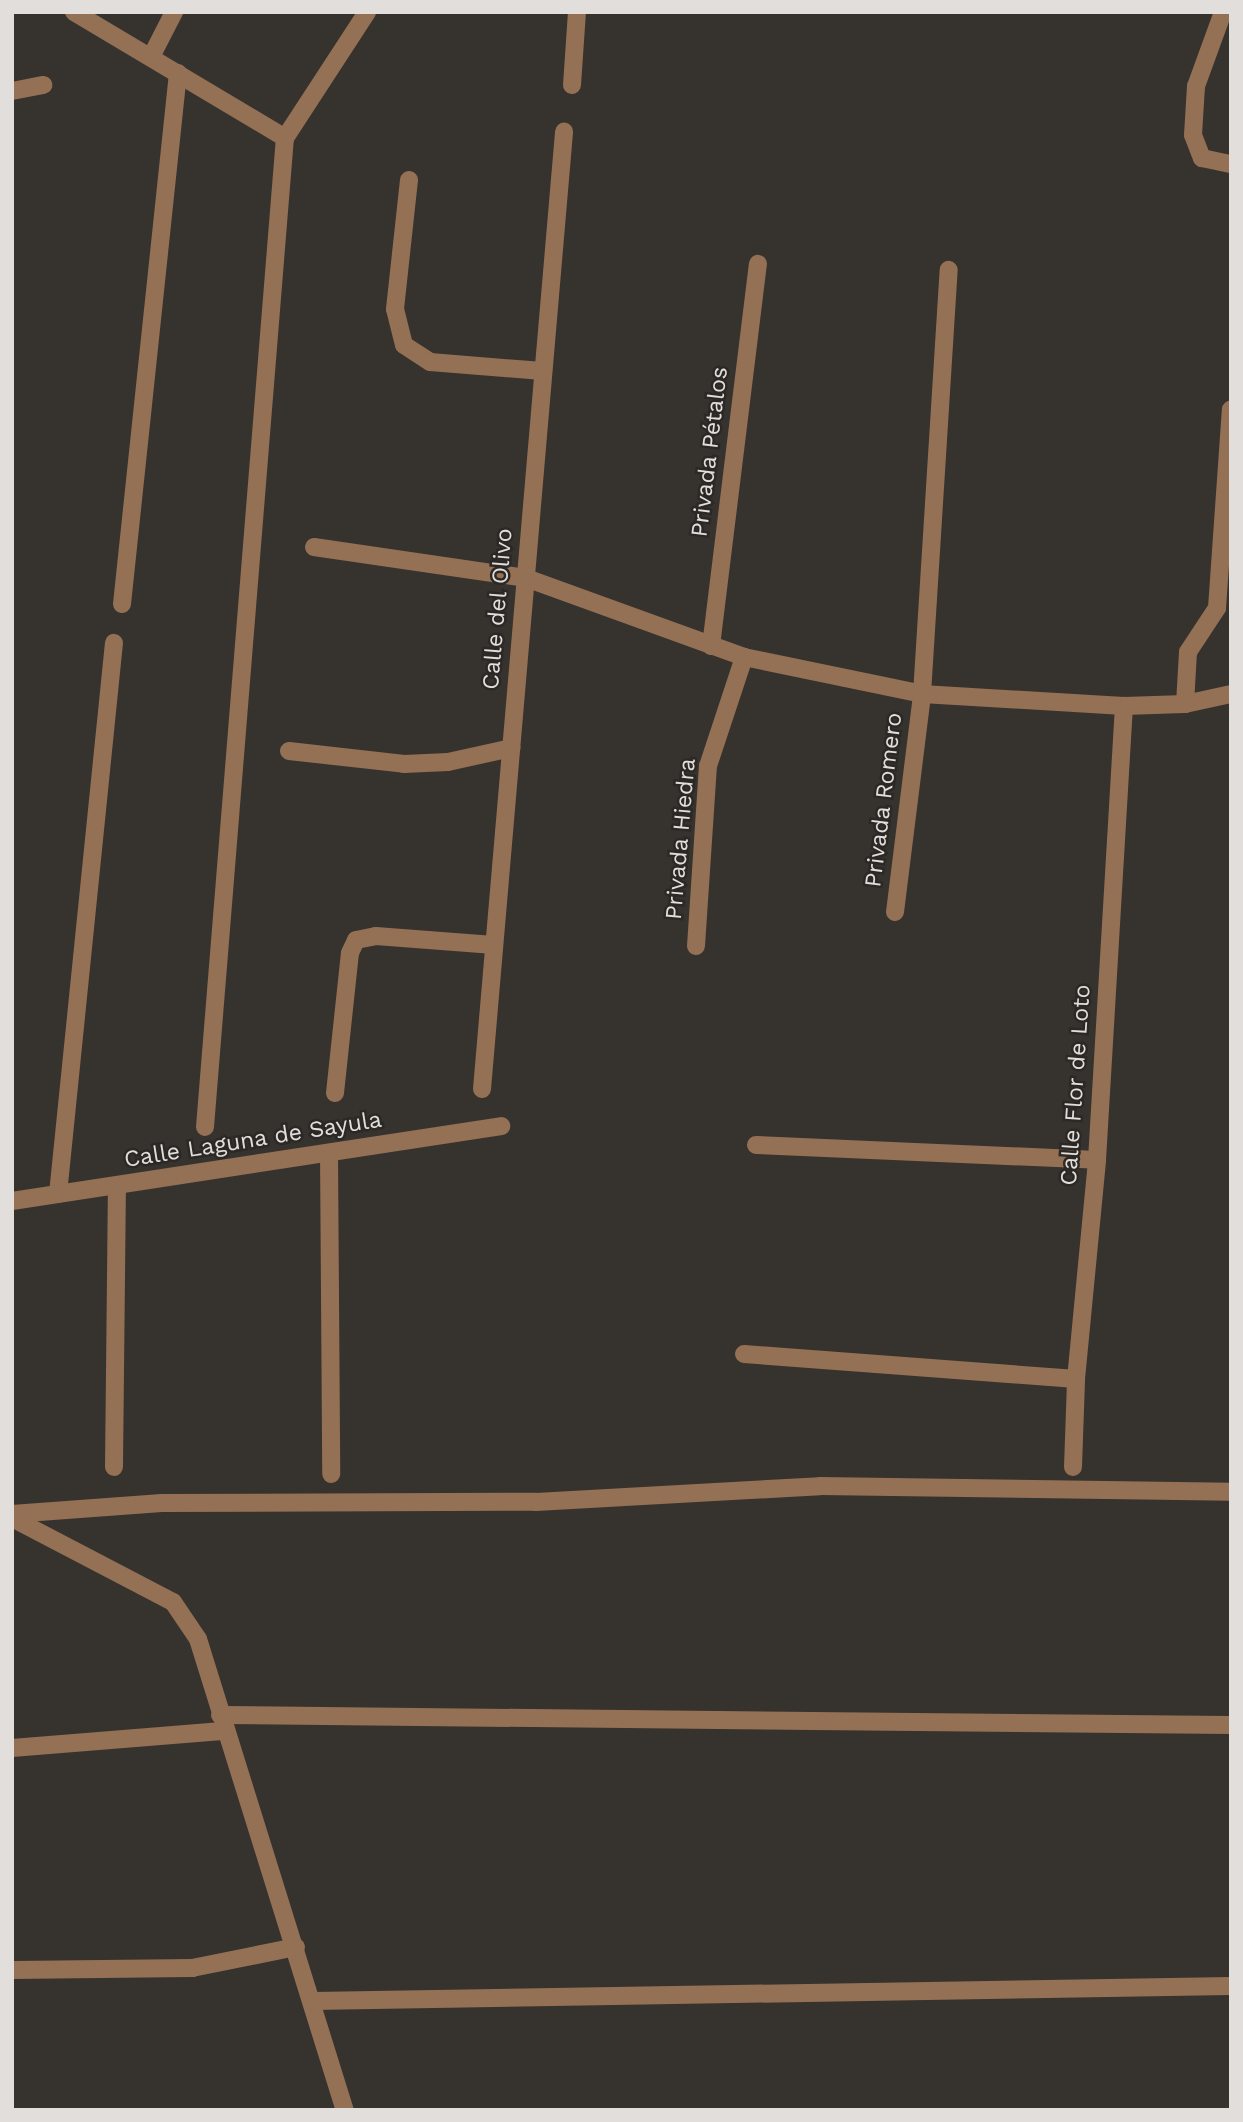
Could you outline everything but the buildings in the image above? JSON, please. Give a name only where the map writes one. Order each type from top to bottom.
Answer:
[{"type":"street","points":[[74,12],[285,138]]},
{"type":"street","points":[[151,57],[174,12]]},
{"type":"street","points":[[205,1127],[285,138],[366,12]]},
{"type":"street","points":[[572,85],[577,12]]},
{"type":"street","points":[[1223,12],[1196,86],[1193,135],[1202,158],[1231,164]]},
{"type":"street","points":[[122,604],[178,73]]},
{"type":"street","points":[[12,91],[43,85]]},
{"type":"street","name":"Calle del Olivo","points":[[482,1089],[564,132]]},
{"type":"street","points":[[409,180],[395,309],[404,345],[430,362],[543,371]]},
{"type":"street","name":"Privada Pétalos","points":[[711,646],[758,264]]},
{"type":"street","name":"Privada Romero","points":[[895,912],[922,694],[949,270]]},
{"type":"street","points":[[1185,704],[1188,652],[1217,608],[1231,409]]},
{"type":"street","points":[[314,547],[526,578],[744,657],[922,694],[1124,706],[1185,704],[1231,694]]},
{"type":"street","points":[[58,1194],[114,643]]},
{"type":"street","name":"Privada Hiedra","points":[[696,946],[708,766],[744,657]]},
{"type":"street","name":"Calle Flor de Loto","points":[[1073,1467],[1076,1379],[1097,1160],[1124,706]]},
{"type":"street","points":[[289,751],[404,764],[448,762],[511,748]]},
{"type":"street","points":[[335,1093],[350,953],[356,940],[376,936],[494,945]]},
{"type":"street","name":"Calle Laguna de Sayula","points":[[12,1201],[501,1126]]},
{"type":"street","points":[[756,1145],[1097,1160]]},
{"type":"street","points":[[329,1153],[331,1474]]},
{"type":"street","points":[[114,1467],[117,1186]]},
{"type":"street","points":[[744,1354],[1076,1379]]},
{"type":"street","points":[[12,1516],[176,1503],[536,1502],[820,1486],[1231,1492]]},
{"type":"street","points":[[12,1516],[173,1602],[198,1639],[345,2110]]},
{"type":"street","points":[[12,1748],[223,1723],[1231,1725]]},
{"type":"street","points":[[12,1970],[192,1969],[296,1947]]},
{"type":"street","points":[[313,2001],[1231,1986]]}]
